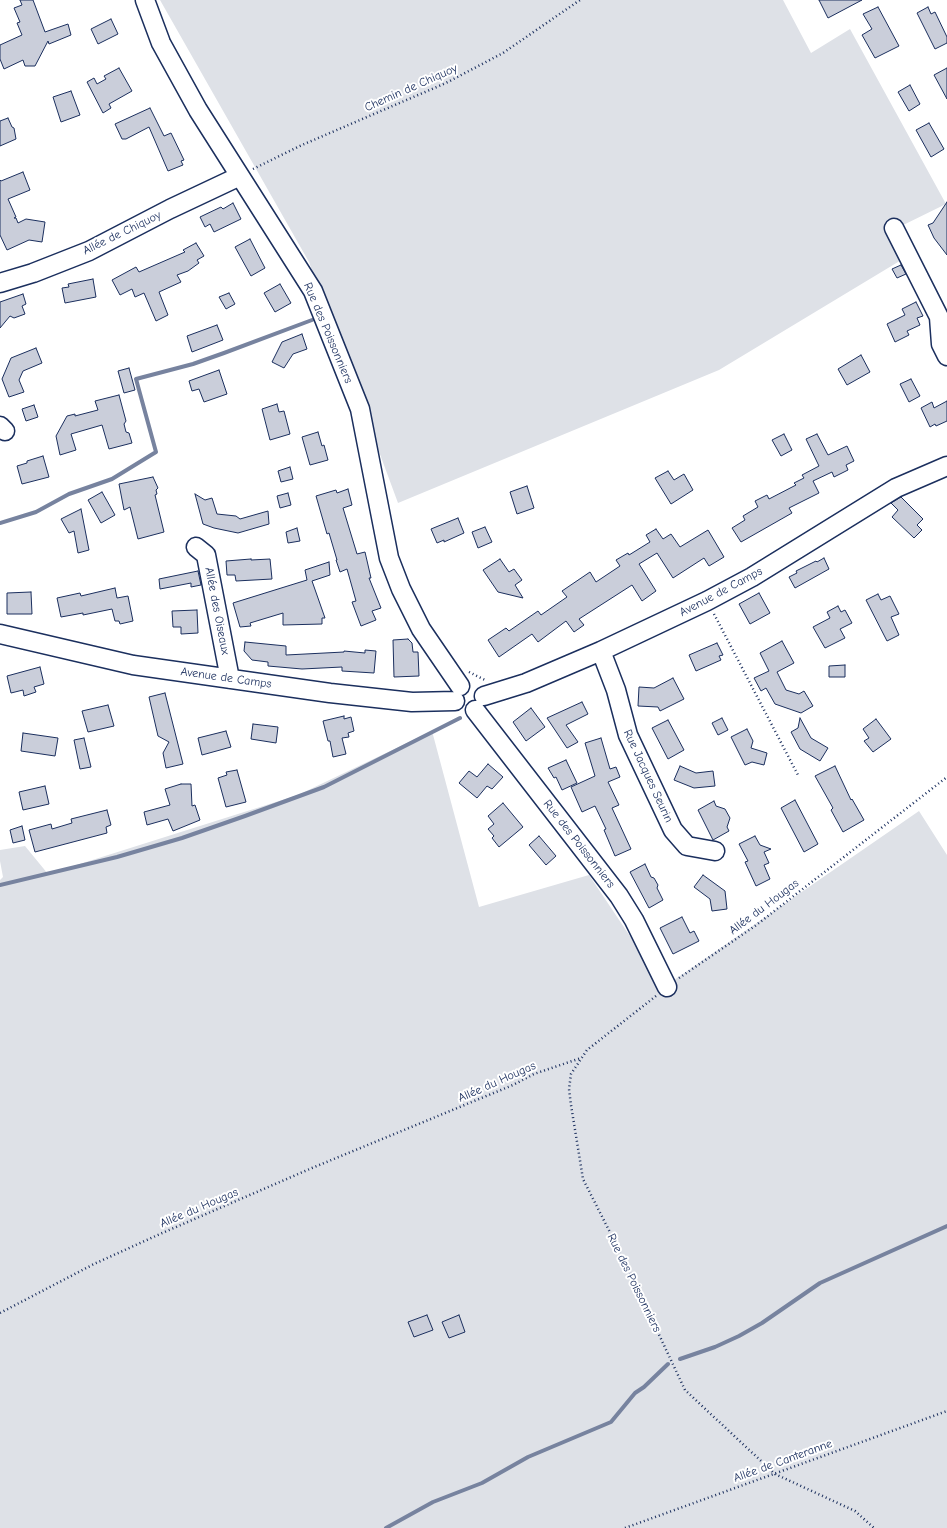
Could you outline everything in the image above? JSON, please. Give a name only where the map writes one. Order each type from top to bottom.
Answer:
[{"type":"street","name":"Rue des Poissonniers","points":[[145,0],[161,43],[198,110],[313,291],[360,409],[389,558],[401,589],[421,629],[450,670],[458,694]]},
{"type":"street","name":"Allée de Chiquoy","points":[[0,283],[33,273],[89,251],[170,209],[240,176]]},
{"type":"street","points":[[894,228],[939,317],[941,344],[947,356]]},
{"type":"street","name":"Avenue de Camps","points":[[0,634],[133,665],[330,693],[412,702],[458,694],[467,683],[476,684],[480,687],[482,696],[526,683],[707,602],[752,577],[896,488],[947,466]]},
{"type":"street","name":"Allée des Oiseaux","points":[[196,547],[206,555],[230,679]]},
{"type":"street","name":"Rue Jacques Seurin","points":[[600,651],[616,690],[628,735],[673,830],[687,846],[715,851]]},
{"type":"street","points":[[458,694],[461,709],[466,711],[482,696]]},
{"type":"street","name":"Rue des Poissonniers","points":[[482,696],[619,896],[634,920],[667,987]]},
{"type":"path","name":"Chemin de Chiquoy","points":[[240,176],[302,145],[446,83],[503,53],[580,0]]},
{"type":"path","points":[[707,602],[798,776]]},
{"type":"path","points":[[450,670],[471,672],[482,696]]},
{"type":"path","name":"Allée du Hougas","points":[[0,1313],[94,1264],[160,1234],[312,1168],[513,1085],[534,1074],[581,1058],[587,1050],[667,987],[755,926],[947,777]]},
{"type":"path","name":"Rue des Poissonniers","points":[[581,1058],[571,1074],[570,1089],[571,1105],[583,1179],[624,1260],[685,1390],[775,1474],[855,1511],[874,1528]]},
{"type":"path","name":"Allée de Canteranne","points":[[625,1528],[947,1411]]},
{"type":"shaded area","points":[[160,0],[783,0],[811,53],[850,29],[946,204],[891,231],[903,259],[719,370],[398,503],[309,262]]},
{"type":"shaded area","points":[[432,731],[479,907],[589,875],[664,987],[919,811],[947,855],[947,1528],[0,1528],[0,880],[3,877],[0,861],[0,850],[25,846],[48,874],[298,795]]},
{"type":"building","points":[[20,0],[33,0],[45,32],[68,24],[71,35],[49,44],[48,41],[35,66],[25,66],[23,60],[4,69],[0,59],[0,45],[22,35],[17,23],[20,22],[14,8],[22,5]]},
{"type":"building","points":[[819,0],[862,0],[828,18]]},
{"type":"building","points":[[878,7],[899,46],[875,58],[862,35],[872,29],[863,14]]},
{"type":"building","points":[[928,7],[931,14],[935,12],[947,37],[947,43],[935,49],[917,13]]},
{"type":"building","points":[[111,19],[118,34],[98,44],[91,29]]},
{"type":"building","points":[[119,68],[132,91],[109,104],[111,108],[103,113],[87,82],[94,78],[97,84],[106,79],[104,76]]},
{"type":"building","points":[[947,68],[947,99],[934,75]]},
{"type":"building","points":[[910,85],[920,104],[909,111],[898,92]]},
{"type":"building","points":[[71,91],[80,115],[61,122],[53,97]]},
{"type":"building","points":[[150,108],[164,136],[171,133],[184,160],[181,161],[183,165],[168,171],[149,127],[126,139],[122,139],[115,124]]},
{"type":"building","points":[[8,118],[12,127],[14,128],[16,139],[0,146],[0,121]]},
{"type":"building","points":[[929,123],[944,149],[931,157],[916,130]]},
{"type":"building","points":[[23,172],[30,190],[8,199],[16,217],[14,218],[16,218],[18,223],[26,219],[45,222],[42,242],[29,240],[7,250],[0,235],[0,180],[1,181]]},
{"type":"building","points":[[947,202],[947,255],[934,238],[928,225],[933,223]]},
{"type":"building","points":[[233,203],[241,219],[214,232],[210,224],[205,227],[200,217],[221,207],[223,209]]},
{"type":"building","points":[[250,239],[265,268],[251,276],[235,247]]},
{"type":"building","points":[[196,243],[204,256],[197,260],[199,263],[188,271],[177,275],[181,282],[159,292],[168,315],[156,321],[144,293],[135,297],[132,289],[120,295],[112,280],[136,267],[139,272],[185,252],[183,250]]},
{"type":"building","points":[[901,265],[906,274],[897,278],[892,269]]},
{"type":"building","points":[[93,279],[96,297],[65,303],[62,288],[69,287],[68,284]]},
{"type":"building","points":[[280,284],[291,303],[275,312],[264,293]]},
{"type":"building","points":[[229,293],[235,304],[226,309],[219,297]]},
{"type":"building","points":[[23,294],[26,304],[22,306],[25,314],[14,318],[10,316],[0,328],[0,302]]},
{"type":"building","points":[[916,302],[923,316],[917,318],[920,325],[907,331],[909,335],[895,342],[887,324],[905,315],[902,309]]},
{"type":"building","points":[[217,325],[223,340],[192,352],[187,336]]},
{"type":"building","points":[[302,334],[307,349],[293,354],[284,368],[272,362],[282,342]]},
{"type":"building","points":[[36,348],[42,363],[23,371],[19,380],[24,392],[9,397],[2,379],[11,358]]},
{"type":"building","points":[[861,355],[870,372],[847,385],[838,369]]},
{"type":"building","points":[[129,368],[135,390],[124,393],[118,371]]},
{"type":"building","points":[[219,370],[227,394],[204,402],[199,389],[192,391],[189,381]]},
{"type":"building","points":[[911,379],[920,396],[909,402],[900,384]]},
{"type":"building","points":[[119,395],[126,421],[124,424],[126,432],[129,433],[132,443],[109,449],[102,425],[71,434],[76,450],[60,455],[56,436],[67,416],[75,414],[75,416],[98,410],[95,401]]},
{"type":"building","points":[[947,401],[947,421],[930,427],[921,408],[932,402],[934,408]]},
{"type":"building","points":[[277,404],[279,412],[284,411],[290,434],[270,440],[262,409]]},
{"type":"building","points":[[34,405],[38,417],[26,421],[22,409]]},
{"type":"building","points":[[318,432],[322,446],[324,445],[328,460],[310,465],[302,437]]},
{"type":"building","points":[[784,434],[792,450],[781,456],[772,440]]},
{"type":"building","points":[[817,434],[828,455],[847,446],[854,461],[846,465],[848,470],[834,477],[832,472],[813,481],[819,493],[789,508],[792,513],[741,542],[732,528],[745,520],[743,516],[758,507],[755,501],[767,495],[769,499],[796,485],[794,483],[804,478],[802,475],[819,466],[806,439]]},
{"type":"building","points":[[43,456],[49,477],[22,484],[17,466]]},
{"type":"building","points":[[290,467],[293,479],[281,482],[278,471]]},
{"type":"building","points":[[668,471],[674,480],[684,474],[693,490],[671,504],[655,478]]},
{"type":"building","points":[[153,477],[158,488],[156,490],[157,494],[155,495],[164,532],[138,539],[130,507],[124,510],[119,484]]},
{"type":"building","points":[[527,486],[534,508],[517,514],[510,492]]},
{"type":"building","points":[[348,489],[352,505],[343,508],[357,554],[365,552],[371,578],[369,578],[381,608],[372,611],[376,620],[361,626],[352,602],[356,601],[347,569],[340,572],[329,533],[327,534],[316,496],[336,490],[337,493]]},
{"type":"building","points":[[102,492],[115,515],[101,523],[88,500]]},
{"type":"building","points":[[288,493],[291,505],[280,508],[277,496]]},
{"type":"building","points":[[195,494],[205,500],[212,498],[217,514],[236,516],[240,519],[268,511],[269,524],[238,533],[203,524]]},
{"type":"building","points":[[901,497],[923,519],[917,525],[922,530],[914,538],[892,517],[898,510],[891,503]]},
{"type":"building","points":[[81,509],[89,550],[78,553],[74,531],[69,533],[61,519]]},
{"type":"building","points":[[458,518],[464,533],[444,542],[444,540],[437,543],[431,529]]},
{"type":"building","points":[[485,527],[492,542],[478,548],[472,532]]},
{"type":"building","points":[[297,528],[300,541],[288,543],[286,532]]},
{"type":"building","points":[[656,529],[663,539],[671,534],[680,547],[708,530],[724,557],[709,566],[704,558],[673,578],[657,553],[639,564],[656,591],[642,601],[632,585],[579,619],[584,625],[574,632],[566,621],[538,642],[532,634],[499,657],[488,640],[506,628],[509,631],[538,611],[541,615],[567,597],[562,591],[590,572],[596,582],[620,566],[616,560],[628,553],[629,555],[650,542],[646,535]]},
{"type":"building","points":[[824,558],[829,569],[795,588],[789,577],[797,573],[796,571]]},
{"type":"building","points":[[270,559],[272,579],[236,581],[235,575],[227,575],[226,561]]},
{"type":"building","points":[[500,559],[509,572],[514,569],[522,580],[515,585],[523,598],[498,592],[483,570]]},
{"type":"building","points":[[329,562],[330,575],[312,581],[325,618],[322,618],[322,624],[283,625],[283,613],[250,623],[251,626],[240,627],[233,603],[307,580],[305,570]]},
{"type":"building","points":[[198,571],[201,585],[191,587],[191,583],[160,589],[159,579]]},
{"type":"building","points":[[115,588],[117,598],[128,596],[133,621],[120,624],[119,621],[115,621],[112,609],[83,615],[83,613],[61,617],[57,598],[80,593],[81,596]]},
{"type":"building","points":[[31,592],[32,614],[7,614],[7,593]]},
{"type":"building","points":[[759,593],[770,613],[750,624],[739,604]]},
{"type":"building","points":[[878,594],[881,600],[890,596],[899,614],[891,617],[899,635],[887,641],[866,600]]},
{"type":"building","points":[[838,606],[841,612],[845,610],[852,623],[840,629],[845,638],[825,648],[813,627],[830,618],[827,612]]},
{"type":"building","points":[[197,610],[198,633],[181,634],[181,627],[173,627],[172,611]]},
{"type":"building","points":[[408,639],[412,643],[413,652],[418,652],[419,676],[394,677],[393,640]]},
{"type":"building","points":[[782,641],[794,663],[777,672],[786,690],[799,694],[804,691],[813,706],[801,713],[775,704],[766,688],[761,691],[754,678],[769,671],[760,653]]},
{"type":"building","points":[[245,642],[286,646],[286,655],[344,651],[365,653],[365,650],[376,651],[374,673],[342,671],[342,667],[302,669],[268,666],[268,662],[252,660],[244,651]]},
{"type":"building","points":[[717,643],[723,655],[719,656],[721,660],[696,671],[689,655]]},
{"type":"building","points":[[845,665],[845,677],[829,677],[829,666]]},
{"type":"building","points":[[40,667],[44,684],[34,687],[36,692],[24,696],[23,690],[11,693],[7,676]]},
{"type":"building","points":[[673,678],[684,699],[660,711],[658,707],[638,706],[639,687],[654,688]]},
{"type":"building","points":[[165,693],[183,764],[166,768],[163,753],[169,742],[158,736],[149,697]]},
{"type":"building","points":[[582,702],[588,714],[566,725],[578,742],[567,748],[547,718]]},
{"type":"building","points":[[108,705],[114,726],[88,732],[82,711]]},
{"type":"building","points":[[531,708],[545,727],[526,741],[513,722]]},
{"type":"building","points":[[344,716],[344,719],[351,717],[354,731],[348,733],[349,737],[342,738],[346,754],[333,757],[330,741],[328,741],[323,721]]},
{"type":"building","points":[[722,718],[728,730],[718,735],[712,723]]},
{"type":"building","points":[[800,718],[811,738],[828,748],[820,761],[800,749],[791,732],[798,728]]},
{"type":"building","points":[[876,719],[891,739],[873,752],[864,741],[869,738],[863,729]]},
{"type":"building","points":[[668,720],[684,750],[668,759],[652,728]]},
{"type":"building","points":[[253,724],[278,727],[276,743],[251,739]]},
{"type":"building","points":[[747,729],[753,741],[751,748],[767,753],[764,765],[752,762],[745,765],[731,737]]},
{"type":"building","points":[[226,731],[231,747],[202,755],[198,738]]},
{"type":"building","points":[[23,733],[58,738],[55,756],[21,751]]},
{"type":"building","points":[[84,738],[91,767],[80,769],[74,740]]},
{"type":"building","points":[[601,738],[610,769],[616,767],[620,777],[608,782],[619,805],[612,808],[631,849],[615,856],[604,830],[606,829],[595,806],[582,812],[571,787],[595,776],[585,743]]},
{"type":"building","points":[[566,760],[577,783],[562,790],[556,777],[554,778],[548,768]]},
{"type":"building","points":[[488,764],[503,777],[492,789],[487,786],[477,798],[459,783],[469,771],[477,777]]},
{"type":"building","points":[[680,766],[696,773],[713,771],[715,786],[694,788],[674,780]]},
{"type":"building","points":[[835,766],[851,800],[852,799],[864,820],[843,832],[831,810],[833,808],[815,776]]},
{"type":"building","points":[[237,770],[246,802],[226,807],[218,778],[227,775],[226,772]]},
{"type":"building","points":[[181,784],[191,784],[192,806],[195,805],[200,820],[173,831],[168,819],[147,825],[144,812],[170,805],[165,789]]},
{"type":"building","points":[[45,786],[49,804],[23,810],[19,792]]},
{"type":"building","points":[[795,800],[818,844],[804,852],[781,808]]},
{"type":"building","points":[[714,801],[716,806],[725,809],[730,818],[727,827],[729,831],[713,840],[698,810]]},
{"type":"building","points":[[503,803],[523,827],[499,847],[492,838],[494,836],[488,829],[494,824],[488,816]]},
{"type":"building","points":[[107,810],[111,825],[106,827],[107,833],[35,852],[29,830],[51,824],[52,829],[72,823],[71,819]]},
{"type":"building","points":[[22,826],[25,840],[13,843],[10,830]]},
{"type":"building","points":[[539,836],[556,856],[546,865],[529,845]]},
{"type":"building","points":[[755,836],[760,845],[771,849],[764,852],[769,863],[764,865],[770,879],[756,886],[745,862],[748,861],[739,844]]},
{"type":"building","points":[[645,864],[651,877],[654,878],[658,885],[657,888],[663,900],[649,908],[630,872]]},
{"type":"building","points":[[703,875],[725,891],[727,909],[712,911],[710,899],[694,887]]},
{"type":"building","points":[[682,917],[690,933],[694,931],[699,941],[673,954],[660,928]]},
{"type":"building","points":[[427,1315],[433,1330],[414,1337],[408,1322]]},
{"type":"building","points":[[459,1315],[465,1332],[449,1338],[442,1322]]},
{"type":"waterway","points":[[0,523],[36,512],[69,494],[112,479],[156,452],[136,379],[193,364],[312,320]]},
{"type":"waterway","points":[[0,885],[117,857],[182,838],[245,816],[324,787],[460,718]]},
{"type":"waterway","points":[[680,1359],[715,1347],[739,1336],[762,1323],[820,1283],[947,1226]]},
{"type":"waterway","points":[[386,1528],[433,1502],[482,1483],[528,1457],[611,1422],[635,1393],[644,1387],[668,1364]]}]
